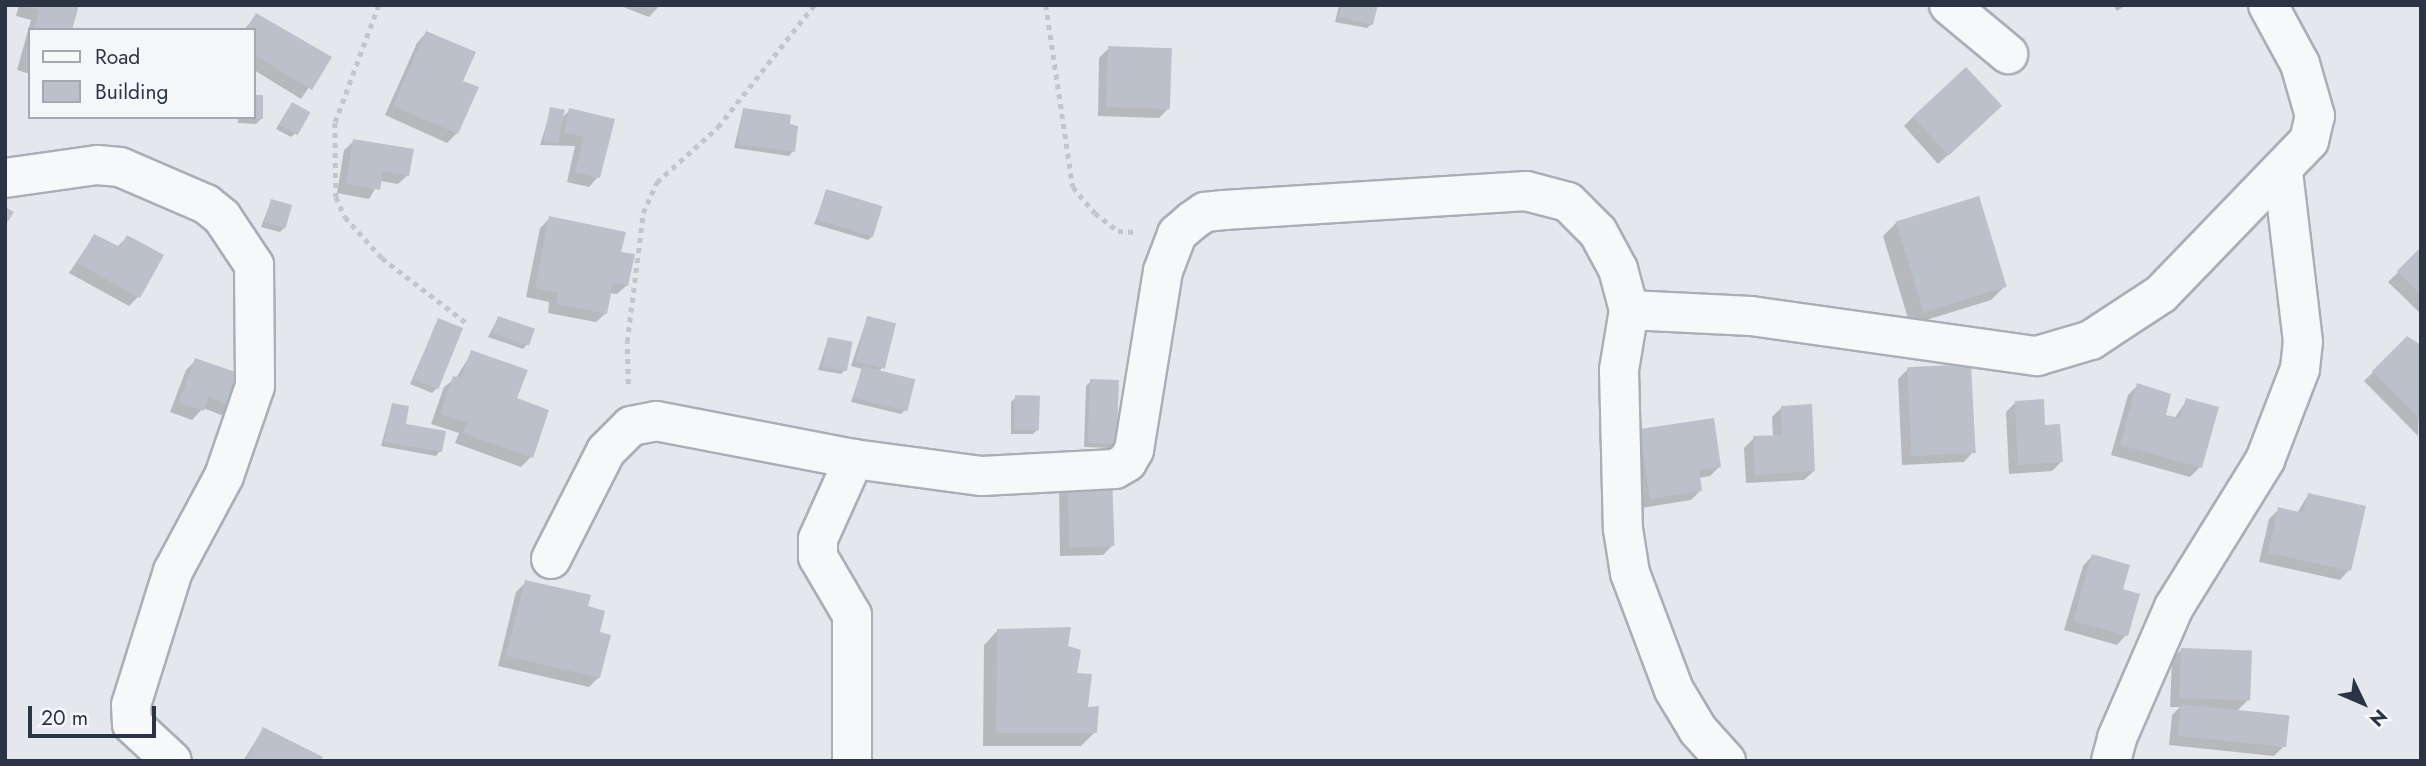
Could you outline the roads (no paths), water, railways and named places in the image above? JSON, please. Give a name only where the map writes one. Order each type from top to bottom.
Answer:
[{"type":"street","points":[[1949,5],[2008,54]]},
{"type":"street","points":[[1629,310],[1751,316],[2036,356],[2091,340],[2161,294],[2283,172],[2309,141],[2315,116],[2300,64],[2268,5]]},
{"type":"street","points":[[5,178],[97,165],[120,167],[206,204],[222,217],[254,265],[255,386],[224,476],[173,571],[131,705],[132,724],[172,761]]},
{"type":"street","points":[[2111,761],[2116,738],[2174,607],[2265,460],[2300,369],[2303,341],[2283,172]]},
{"type":"street","points":[[551,559],[606,451],[631,426],[680,422],[854,459],[982,476],[1115,469],[1127,462],[1135,450],[1163,271],[1177,234],[1205,212],[1526,191],[1568,202],[1598,232],[1618,269],[1629,310],[1619,370],[1623,529],[1630,573],[1674,690],[1698,730],[1726,761]]},
{"type":"street","points":[[852,761],[852,615],[818,557],[817,539],[854,459]]}]
